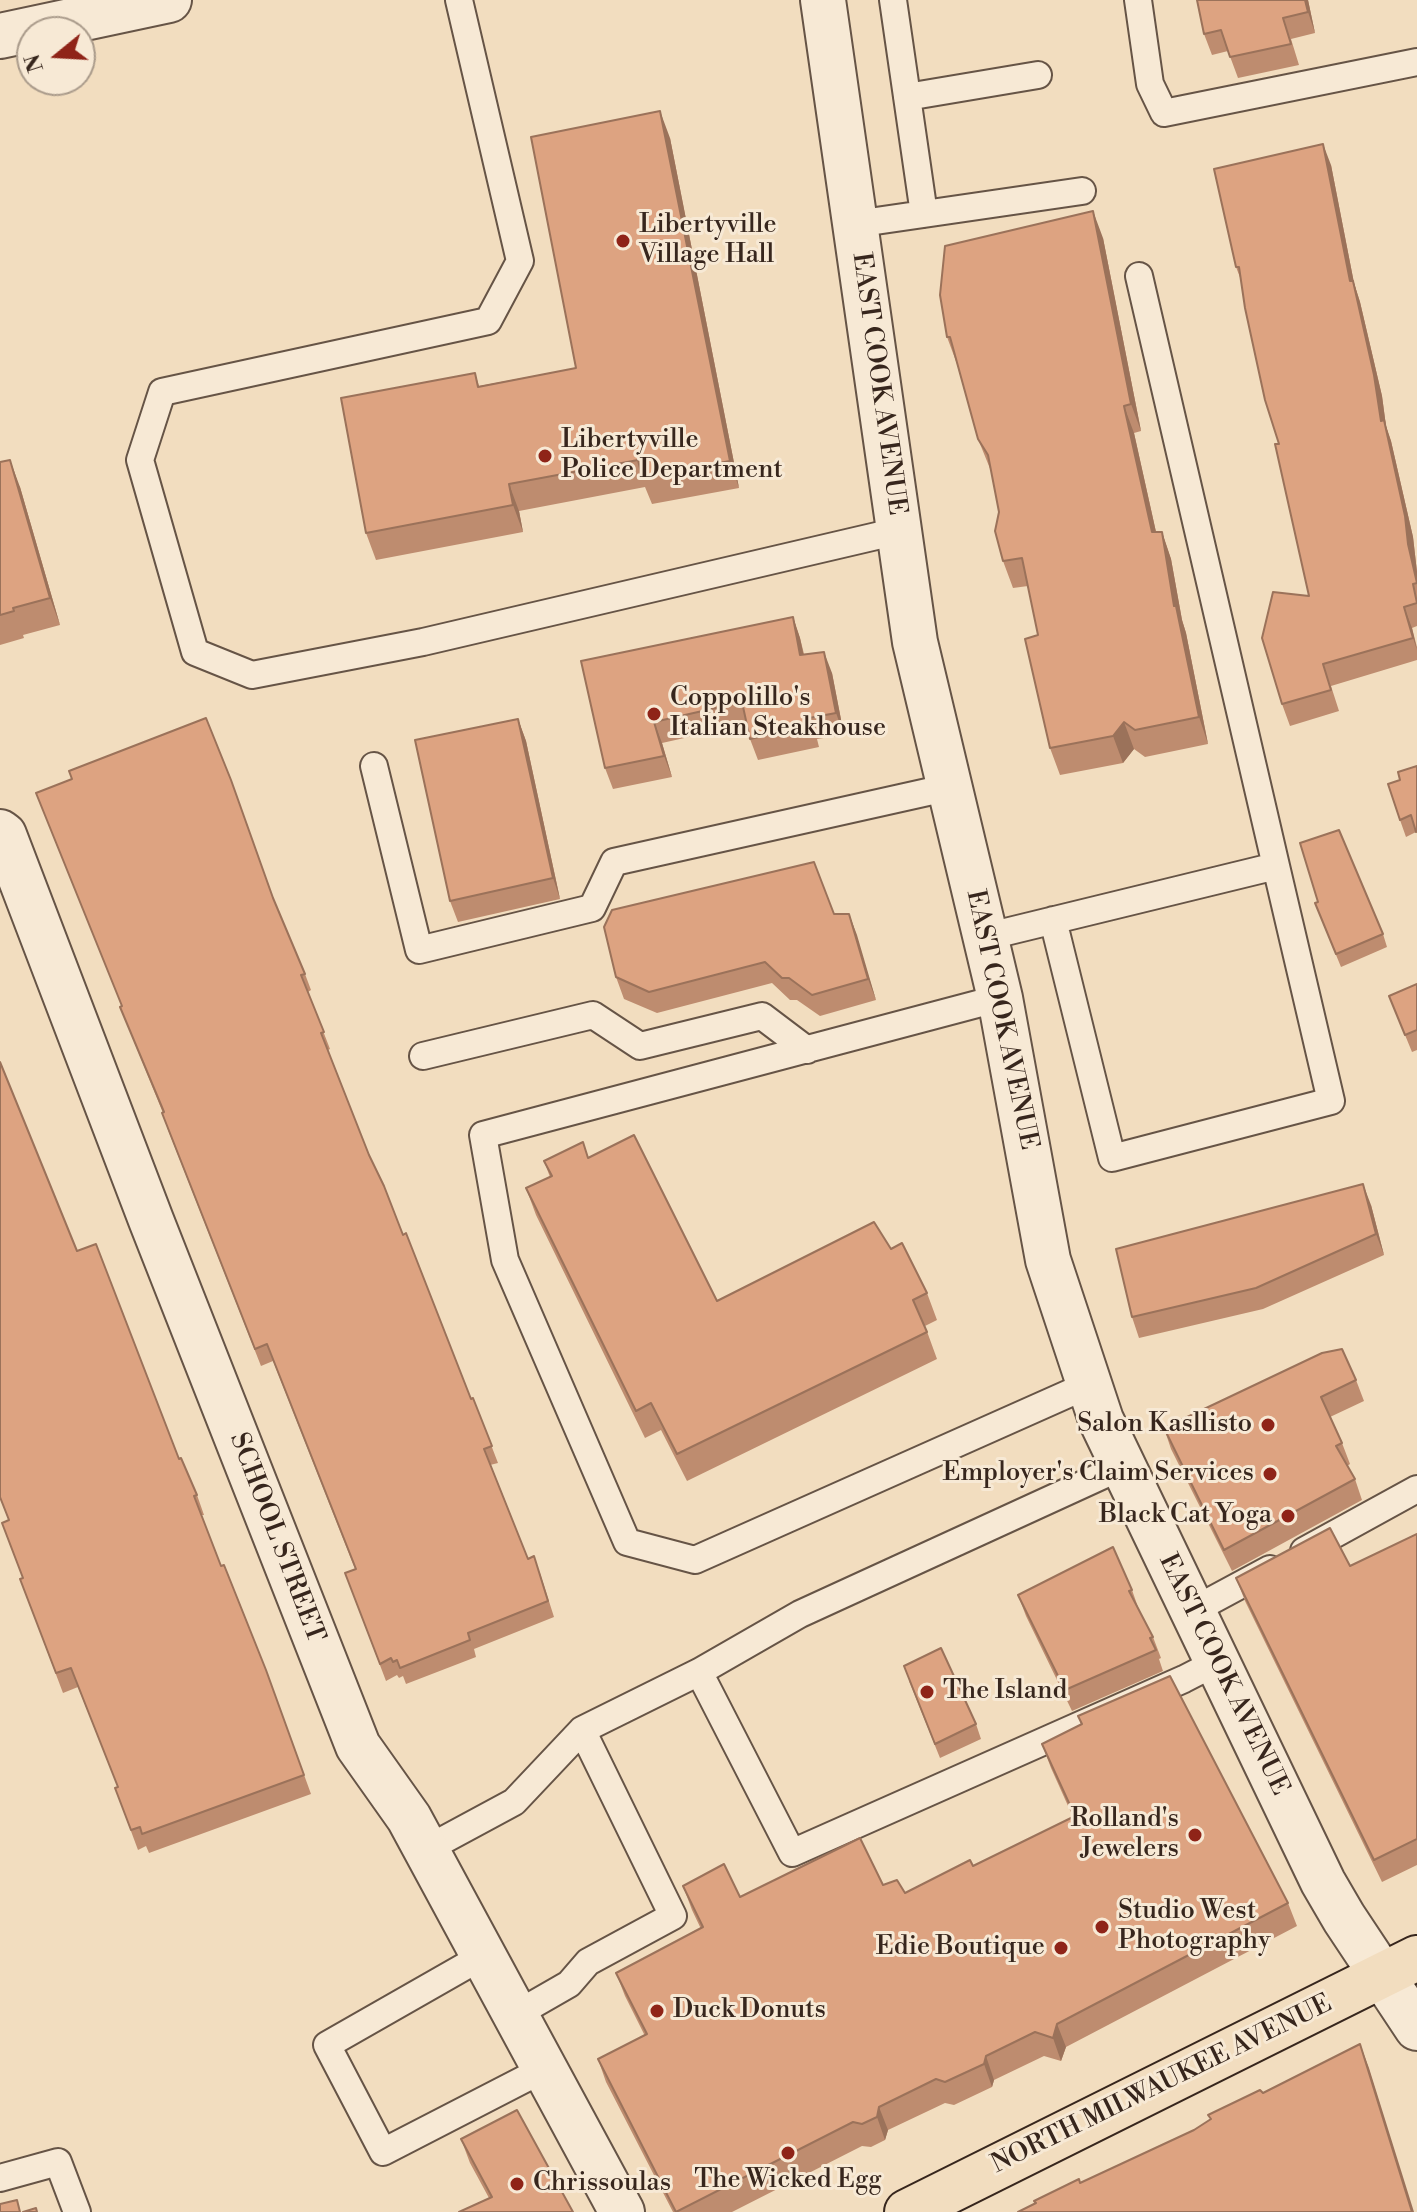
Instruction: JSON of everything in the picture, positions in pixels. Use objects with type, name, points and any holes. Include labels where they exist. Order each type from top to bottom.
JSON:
[{"type":"main road","name":"NORTH MILWAUKEE AVENUE","points":[[907,2212],[1400,1967]]},
{"type":"street","points":[[0,36],[74,10],[169,0]]},
{"type":"street","name":"EAST COOK AVENUE","points":[[823,0],[915,642],[1000,998],[1048,1260],[1088,1385],[1192,1611],[1323,1882],[1344,1918],[1400,1967],[1417,2028]]},
{"type":"street","name":"SCHOOL STREET","points":[[0,832],[10,850],[358,1746],[409,1818],[622,2212]]},
{"type":"lane","points":[[459,0],[520,261],[488,321],[162,392],[140,460],[195,652],[252,675],[423,642],[898,531]]},
{"type":"lane","points":[[893,0],[924,214]]},
{"type":"lane","points":[[1138,0],[1150,84],[1164,113],[1417,62]]},
{"type":"lane","points":[[907,97],[1038,75]]},
{"type":"lane","points":[[855,224],[1082,191]]},
{"type":"lane","points":[[1053,920],[1112,1158],[1331,1101],[1139,276]]},
{"type":"lane","points":[[374,766],[419,950],[592,908],[614,862],[950,787]]},
{"type":"lane","points":[[985,937],[1276,866]]},
{"type":"lane","points":[[1000,998],[483,1135],[505,1260],[627,1542],[695,1560],[1088,1385]]},
{"type":"lane","points":[[423,1056],[593,1015],[640,1046],[762,1016],[807,1050]]},
{"type":"lane","points":[[425,1850],[514,1802],[582,1730],[699,1672],[800,1614],[1123,1466]]},
{"type":"lane","points":[[1192,1611],[1417,1489]]},
{"type":"lane","points":[[699,1672],[792,1853],[1217,1662]]},
{"type":"lane","points":[[515,2015],[569,1984],[588,1962],[673,1916],[582,1730]]},
{"type":"lane","points":[[483,1956],[327,2045],[383,2152],[544,2069]]},
{"type":"lane","points":[[0,2178],[58,2162],[77,2212]]},
{"type":"building","points":[[1197,0],[1305,0],[1308,12],[1283,18],[1291,44],[1230,57],[1221,30],[1204,34]]},
{"type":"building","points":[[660,111],[730,461],[642,477],[638,460],[509,484],[513,505],[366,533],[341,398],[475,373],[478,387],[576,368],[531,137]]},
{"type":"building","points":[[1323,144],[1350,281],[1353,281],[1381,421],[1384,420],[1405,516],[1417,583],[1413,584],[1417,603],[1404,607],[1413,638],[1323,664],[1331,690],[1282,704],[1262,638],[1273,592],[1309,596],[1275,444],[1279,444],[1265,400],[1239,267],[1236,267],[1214,169]]},
{"type":"building","points":[[1093,211],[1131,404],[1124,406],[1152,532],[1162,532],[1174,606],[1199,717],[1135,730],[1124,722],[1113,736],[1050,748],[1025,639],[1038,635],[1022,558],[1003,561],[995,531],[999,512],[988,455],[978,439],[950,337],[947,337],[940,295],[945,246]]},
{"type":"building","points":[[10,460],[50,598],[13,608],[14,611],[0,615],[0,462]]},
{"type":"building","name":"Coppolillo's Italian Steakhouse","points":[[793,617],[800,655],[824,652],[836,713],[809,718],[811,725],[750,739],[742,702],[654,722],[664,756],[605,768],[581,661]]},
{"type":"building","points":[[206,718],[273,898],[305,974],[301,975],[324,1032],[321,1033],[369,1155],[403,1235],[406,1233],[473,1398],[492,1446],[484,1449],[528,1559],[534,1556],[548,1601],[468,1633],[470,1640],[400,1668],[397,1660],[393,1662],[391,1658],[380,1664],[345,1573],[356,1569],[267,1344],[255,1349],[36,793],[72,779],[69,771]]},
{"type":"building","points":[[518,719],[553,878],[450,901],[415,740]]},
{"type":"building","points":[[1417,766],[1416,832],[1411,815],[1400,820],[1388,784],[1400,780],[1398,772]]},
{"type":"building","points":[[1339,830],[1383,934],[1336,954],[1315,903],[1318,902],[1300,843]]},
{"type":"building","points":[[814,862],[834,914],[849,914],[868,979],[812,995],[789,978],[782,978],[765,962],[649,992],[616,977],[604,927],[612,910]]},
{"type":"building","points":[[1417,984],[1417,1030],[1405,1035],[1389,996]]},
{"type":"building","points":[[0,1062],[77,1251],[96,1244],[179,1459],[197,1495],[194,1496],[221,1566],[224,1565],[266,1670],[304,1775],[142,1834],[140,1827],[131,1830],[115,1788],[118,1787],[71,1668],[56,1673],[2,1523],[9,1520],[0,1497]]},
{"type":"building","points":[[634,1135],[717,1301],[874,1222],[891,1249],[902,1243],[927,1293],[913,1300],[927,1332],[677,1454],[651,1403],[636,1411],[526,1188],[552,1176],[544,1161],[583,1142],[588,1158]]},
{"type":"building","points":[[1363,1184],[1376,1234],[1256,1288],[1132,1317],[1116,1249]]},
{"type":"building","points":[[1342,1349],[1356,1380],[1321,1397],[1342,1443],[1336,1446],[1355,1479],[1224,1550],[1164,1428],[1322,1353]]},
{"type":"building","points":[[1330,1528],[1350,1566],[1417,1534],[1417,1839],[1374,1860],[1236,1578]]},
{"type":"building","points":[[1113,1547],[1156,1650],[1065,1690],[1018,1595]]},
{"type":"building","points":[[941,1648],[976,1724],[935,1744],[904,1666]]},
{"type":"building","points":[[1170,1676],[1288,1903],[1057,2024],[1053,2038],[1035,2032],[986,2056],[984,2064],[945,2082],[936,2079],[879,2107],[877,2117],[862,2124],[853,2122],[676,2212],[598,2059],[647,2034],[616,1973],[703,1927],[683,1886],[724,1864],[740,1897],[860,1838],[883,1885],[897,1880],[905,1893],[970,1860],[973,1866],[1075,1816],[1042,1744],[1082,1724],[1078,1716]]},
{"type":"building","points":[[1360,2044],[1412,2212],[1018,2212],[1079,2179],[1080,2183],[1194,2130],[1211,2119],[1208,2115],[1260,2090],[1263,2093]]},
{"type":"building","name":"Chrissoulas","points":[[517,2110],[573,2212],[459,2212],[492,2197],[461,2139]]},
{"type":"building","points":[[17,2200],[20,2212],[0,2212],[0,2204]]},
{"type":"place","name":"Libertyville Village Hall","points":[[623,241]]},
{"type":"place","name":"Libertyville Police Department","points":[[545,456]]},
{"type":"place","name":"Coppolillo's Italian Steakhouse","points":[[654,714]]},
{"type":"place","name":"Salon Kasllisto","points":[[1268,1425]]},
{"type":"place","name":"Employer's Claim Services","points":[[1270,1474]]},
{"type":"place","name":"Black Cat Yoga","points":[[1288,1516]]},
{"type":"place","name":"The Island","points":[[927,1692]]},
{"type":"place","name":"Rolland's Jewelers","points":[[1195,1835]]},
{"type":"place","name":"Studio West Photography","points":[[1102,1927]]},
{"type":"place","name":"Edie Boutique","points":[[1061,1948]]},
{"type":"place","name":"Duck Donuts","points":[[657,2011]]},
{"type":"place","name":"The Wicked Egg","points":[[788,2153]]},
{"type":"place","name":"Chrissoulas","points":[[517,2184]]}]
